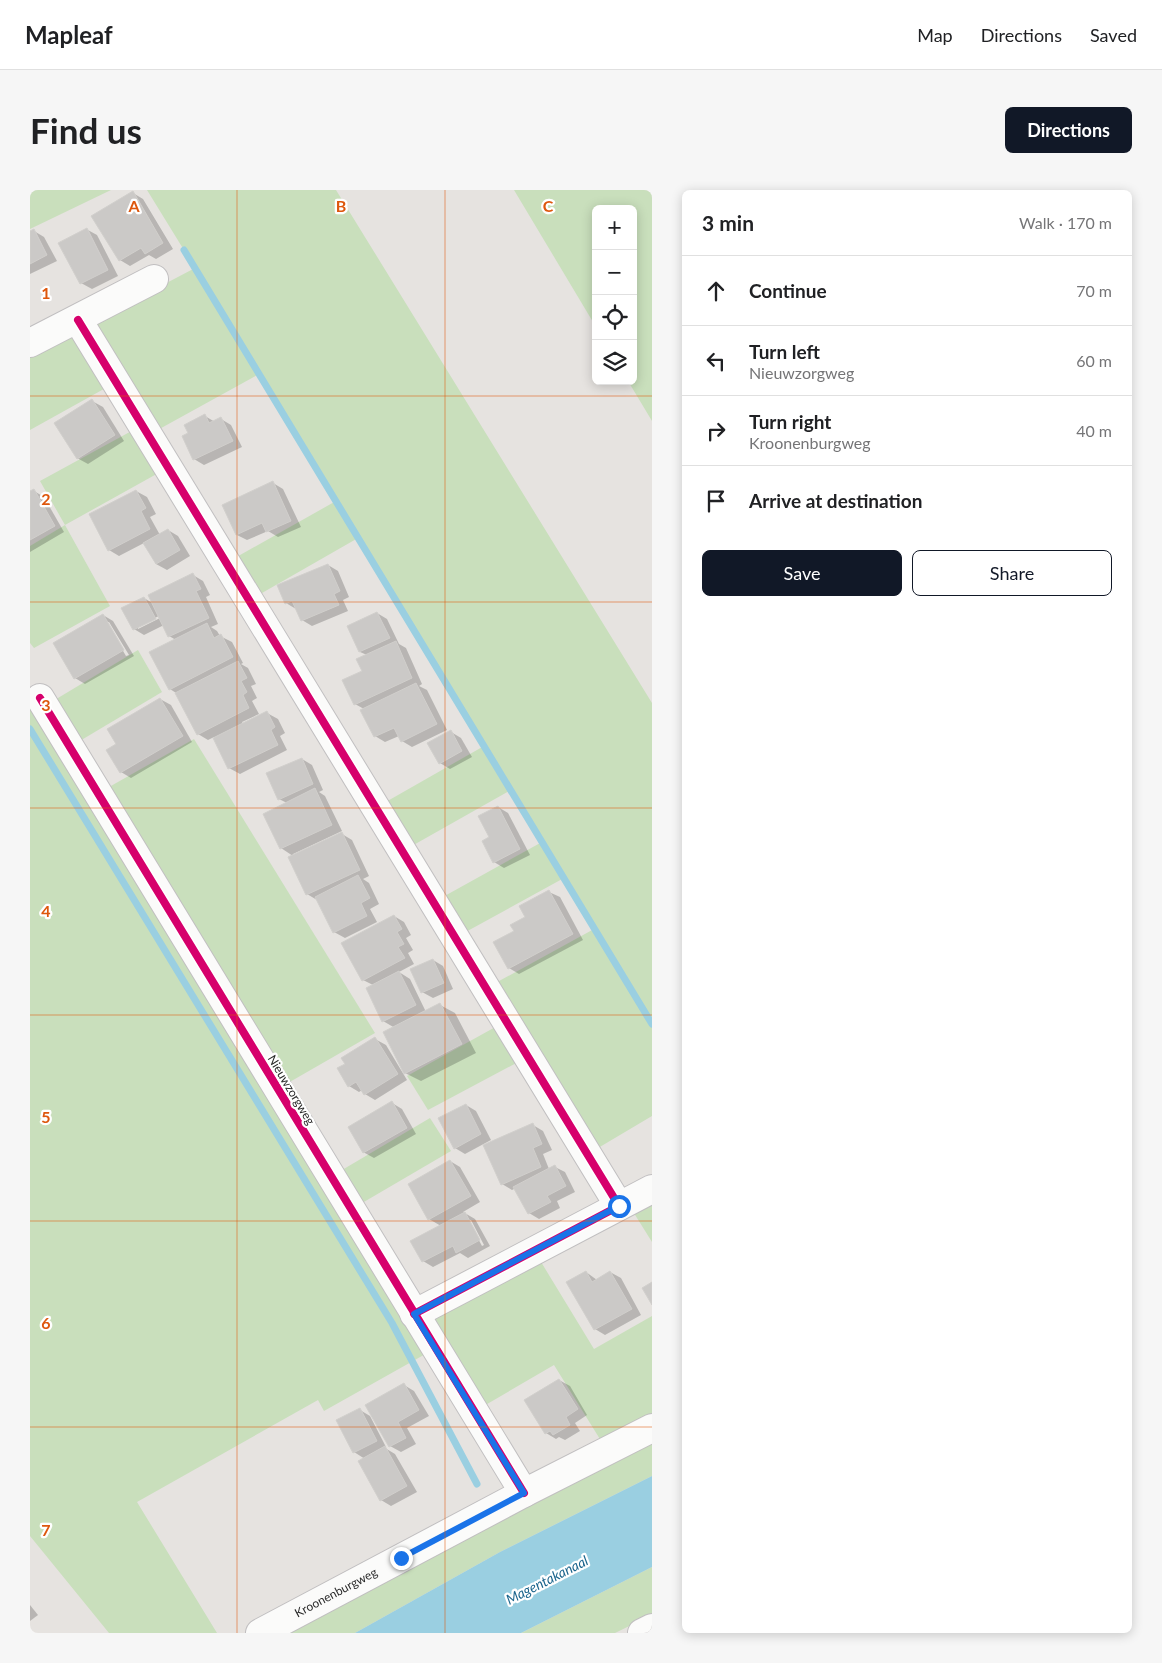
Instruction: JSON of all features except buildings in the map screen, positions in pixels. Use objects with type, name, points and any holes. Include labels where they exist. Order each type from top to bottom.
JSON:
[{"type":"street","points":[[30,343],[78,320],[154,279]]},
{"type":"street","points":[[78,320],[619,1206]]},
{"type":"street","name":"Nieuwzorgweg","points":[[40,698],[524,1493]]},
{"type":"street","points":[[414,1314],[652,1190]]},
{"type":"street","name":"Kroonenburgweg","points":[[260,1633],[524,1493],[652,1428]]},
{"type":"street","points":[[642,1633],[652,1628]]},
{"type":"green space","points":[[30,190],[111,190],[30,229]]},
{"type":"green space","points":[[147,190],[336,190],[652,703],[652,1116],[593,1151],[490,986],[594,929],[564,878],[462,934],[441,898],[542,842],[511,790],[410,847],[384,803],[484,746],[358,538],[255,597],[233,559],[336,501],[259,374],[154,432],[96,324],[100,318],[195,268]]},
{"type":"green space","points":[[514,190],[652,190],[652,421],[630,385],[637,385],[637,205],[592,205],[592,320]]},
{"type":"green space","points":[[70,337],[82,344],[111,385],[30,430],[30,353]]},
{"type":"green space","points":[[137,428],[162,471],[65,525],[40,481]]},
{"type":"green space","points":[[65,525],[110,606],[34,648],[30,643],[30,546]]},
{"type":"green space","points":[[138,650],[162,692],[73,745],[48,704]]},
{"type":"green space","points":[[30,703],[429,1352],[324,1411],[318,1400],[137,1502],[217,1633],[109,1633],[30,1536]]},
{"type":"green space","points":[[194,739],[375,1033],[281,1087],[102,791]]},
{"type":"green space","points":[[499,1025],[520,1061],[428,1110],[407,1076]]},
{"type":"green space","points":[[430,1118],[451,1151],[357,1206],[337,1173]]},
{"type":"green space","points":[[652,1199],[652,1242],[632,1210]]},
{"type":"green space","points":[[538,1257],[594,1349],[652,1316],[652,1419],[603,1444],[554,1365],[482,1407],[432,1317]]},
{"type":"green space","points":[[652,1437],[652,1476],[500,1552],[355,1633],[280,1633]]},
{"type":"green space","points":[[652,1567],[652,1615],[615,1633],[521,1633]]},
{"type":"water","name":"Magentakanaal","points":[[652,1476],[652,1567],[521,1633],[355,1633],[500,1552]]},
{"type":"waterway","points":[[184,250],[652,1024]]},
{"type":"waterway","points":[[30,729],[392,1323],[477,1484]]},
{"type":"cycle path","points":[[78,320],[619,1206],[414,1314]]},
{"type":"cycle path","points":[[40,698],[524,1493]]},
{"type":"route","points":[[401,1558],[524,1493],[414,1314],[619,1206]]}]
